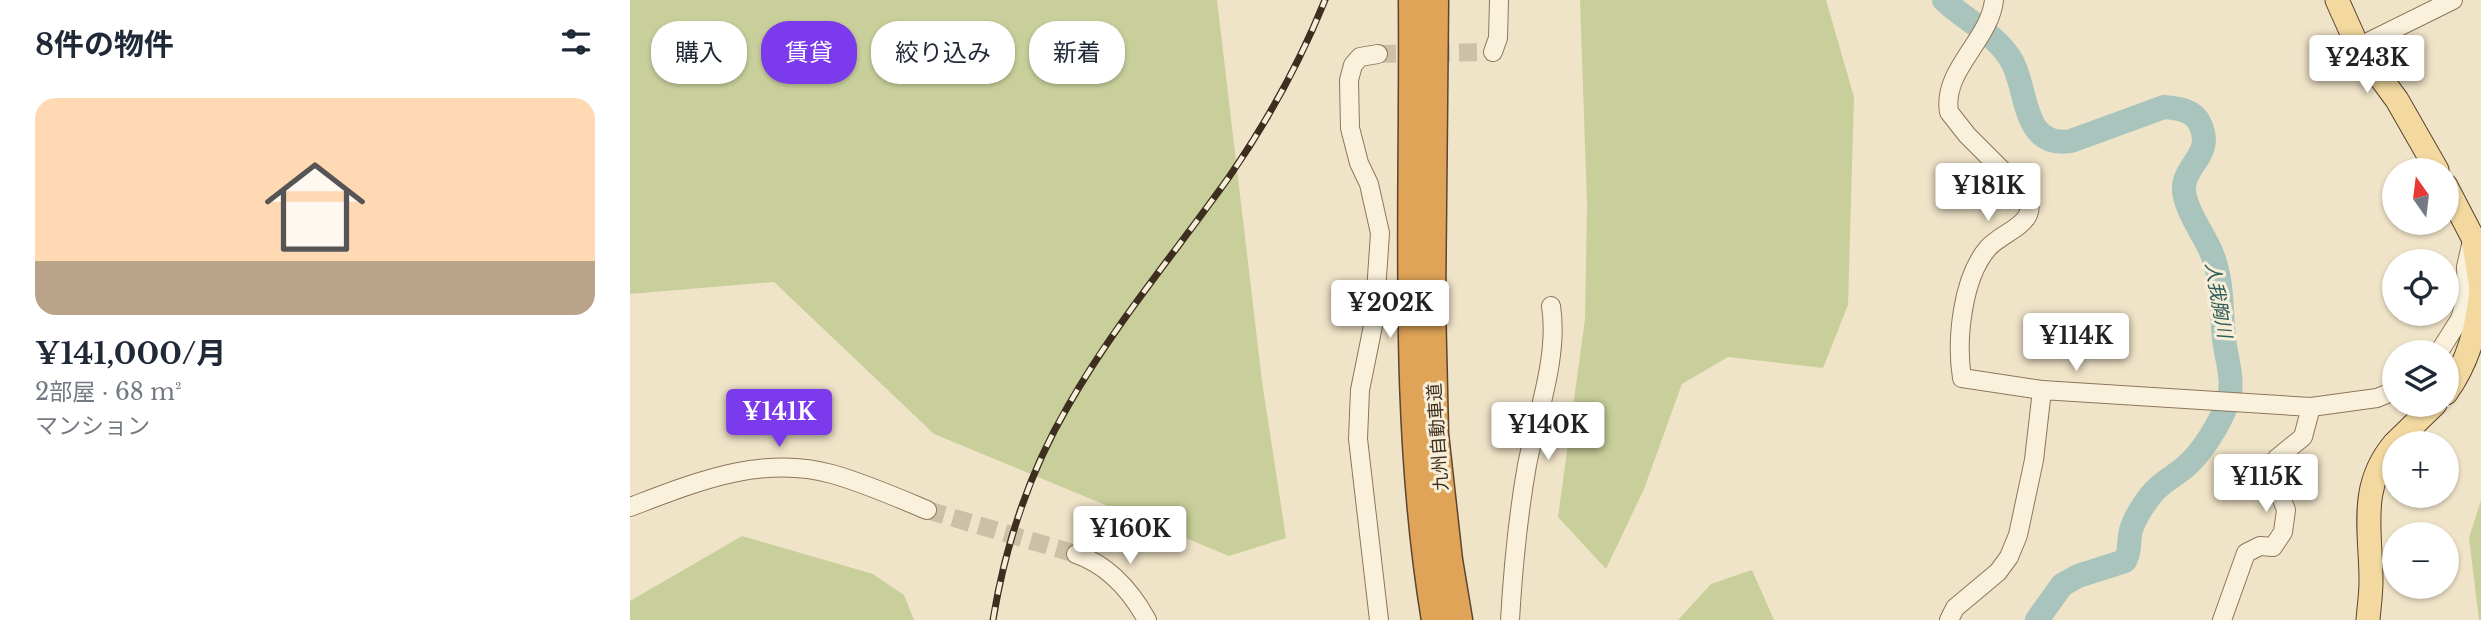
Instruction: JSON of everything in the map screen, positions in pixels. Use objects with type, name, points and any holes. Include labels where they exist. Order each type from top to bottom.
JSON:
[{"type":"highway","name":"九州自動車道","points":[[1412,0],[1412,312],[1415,435],[1426,562],[1436,620]]},
{"type":"highway","name":"九州自動車道","points":[[1434,0],[1432,304],[1435,434],[1449,560],[1459,620]]},
{"type":"main road","points":[[2337,0],[2358,47],[2397,100],[2431,158]]},
{"type":"main road","points":[[2459,206],[2473,228],[2481,290],[2477,324],[2467,357],[2459,371]]},
{"type":"main road","points":[[2408,431],[2422,417]]},
{"type":"main road","points":[[2368,620],[2371,582],[2369,498],[2382,459]]},
{"type":"street","points":[[1493,52],[1498,38],[1499,0]]},
{"type":"street","points":[[1994,0],[1989,19],[1950,87],[1949,112],[1967,135],[2024,192],[2029,209],[2028,217],[2022,223],[1987,249],[1971,276],[1963,315],[1959,362],[1962,378],[2042,390],[2311,407],[2382,396]]},
{"type":"street","points":[[2358,47],[2453,0]]},
{"type":"street","points":[[1378,54],[1360,57],[1353,65],[1349,80],[1350,128],[1359,163],[1369,184],[1380,233],[1374,321],[1360,390],[1358,439],[1379,620]]},
{"type":"street","points":[[2447,340],[2460,319],[2467,295],[2466,267],[2473,228]]},
{"type":"street","points":[[1510,620],[1514,561],[1527,466],[1552,347],[1554,324],[1551,306]]},
{"type":"street","points":[[1949,620],[1955,608],[1998,572],[2009,557],[2018,535],[2034,460],[2042,390]]},
{"type":"street","points":[[2222,620],[2246,553],[2260,546],[2273,547],[2283,532],[2286,510],[2273,476],[2276,459],[2303,437],[2311,407]]},
{"type":"street","points":[[630,507],[709,478],[776,468],[830,473],[927,510]]},
{"type":"street","points":[[1076,554],[1107,569],[1139,606],[1147,620]]},
{"type":"green space","points":[[630,0],[1217,0],[1262,381],[1286,538],[1229,556],[934,434],[774,282],[630,294]]},
{"type":"green space","points":[[1580,0],[1826,0],[1854,97],[1848,305],[1823,368],[1728,357],[1682,384],[1644,489],[1606,569],[1558,517],[1585,319],[1587,205]]},
{"type":"green space","points":[[2481,500],[2481,620],[2479,620],[2469,538]]},
{"type":"green space","points":[[742,536],[873,574],[904,595],[914,620],[630,620],[630,601]]},
{"type":"green space","points":[[1752,570],[1774,620],[1678,620],[1711,584]]},
{"type":"waterway","name":"人我胸川","points":[[1944,0],[1988,34],[2010,58],[2034,126],[2043,135],[2055,141],[2071,141],[2164,107],[2180,109],[2194,116],[2204,136],[2200,154],[2186,177],[2184,186],[2187,205],[2212,254],[2218,275],[2230,378],[2230,393],[2225,410],[2204,446],[2184,468],[2158,487],[2143,506],[2132,527],[2125,561],[2078,576],[2062,585],[2037,620]]},
{"type":"tunnel","points":[[1378,54],[1493,52]]},
{"type":"tunnel","points":[[927,510],[1076,554]]},
{"type":"railway","points":[[993,620],[1012,537],[1031,483],[1054,431],[1105,347],[1257,135],[1294,69],[1325,0]]}]
